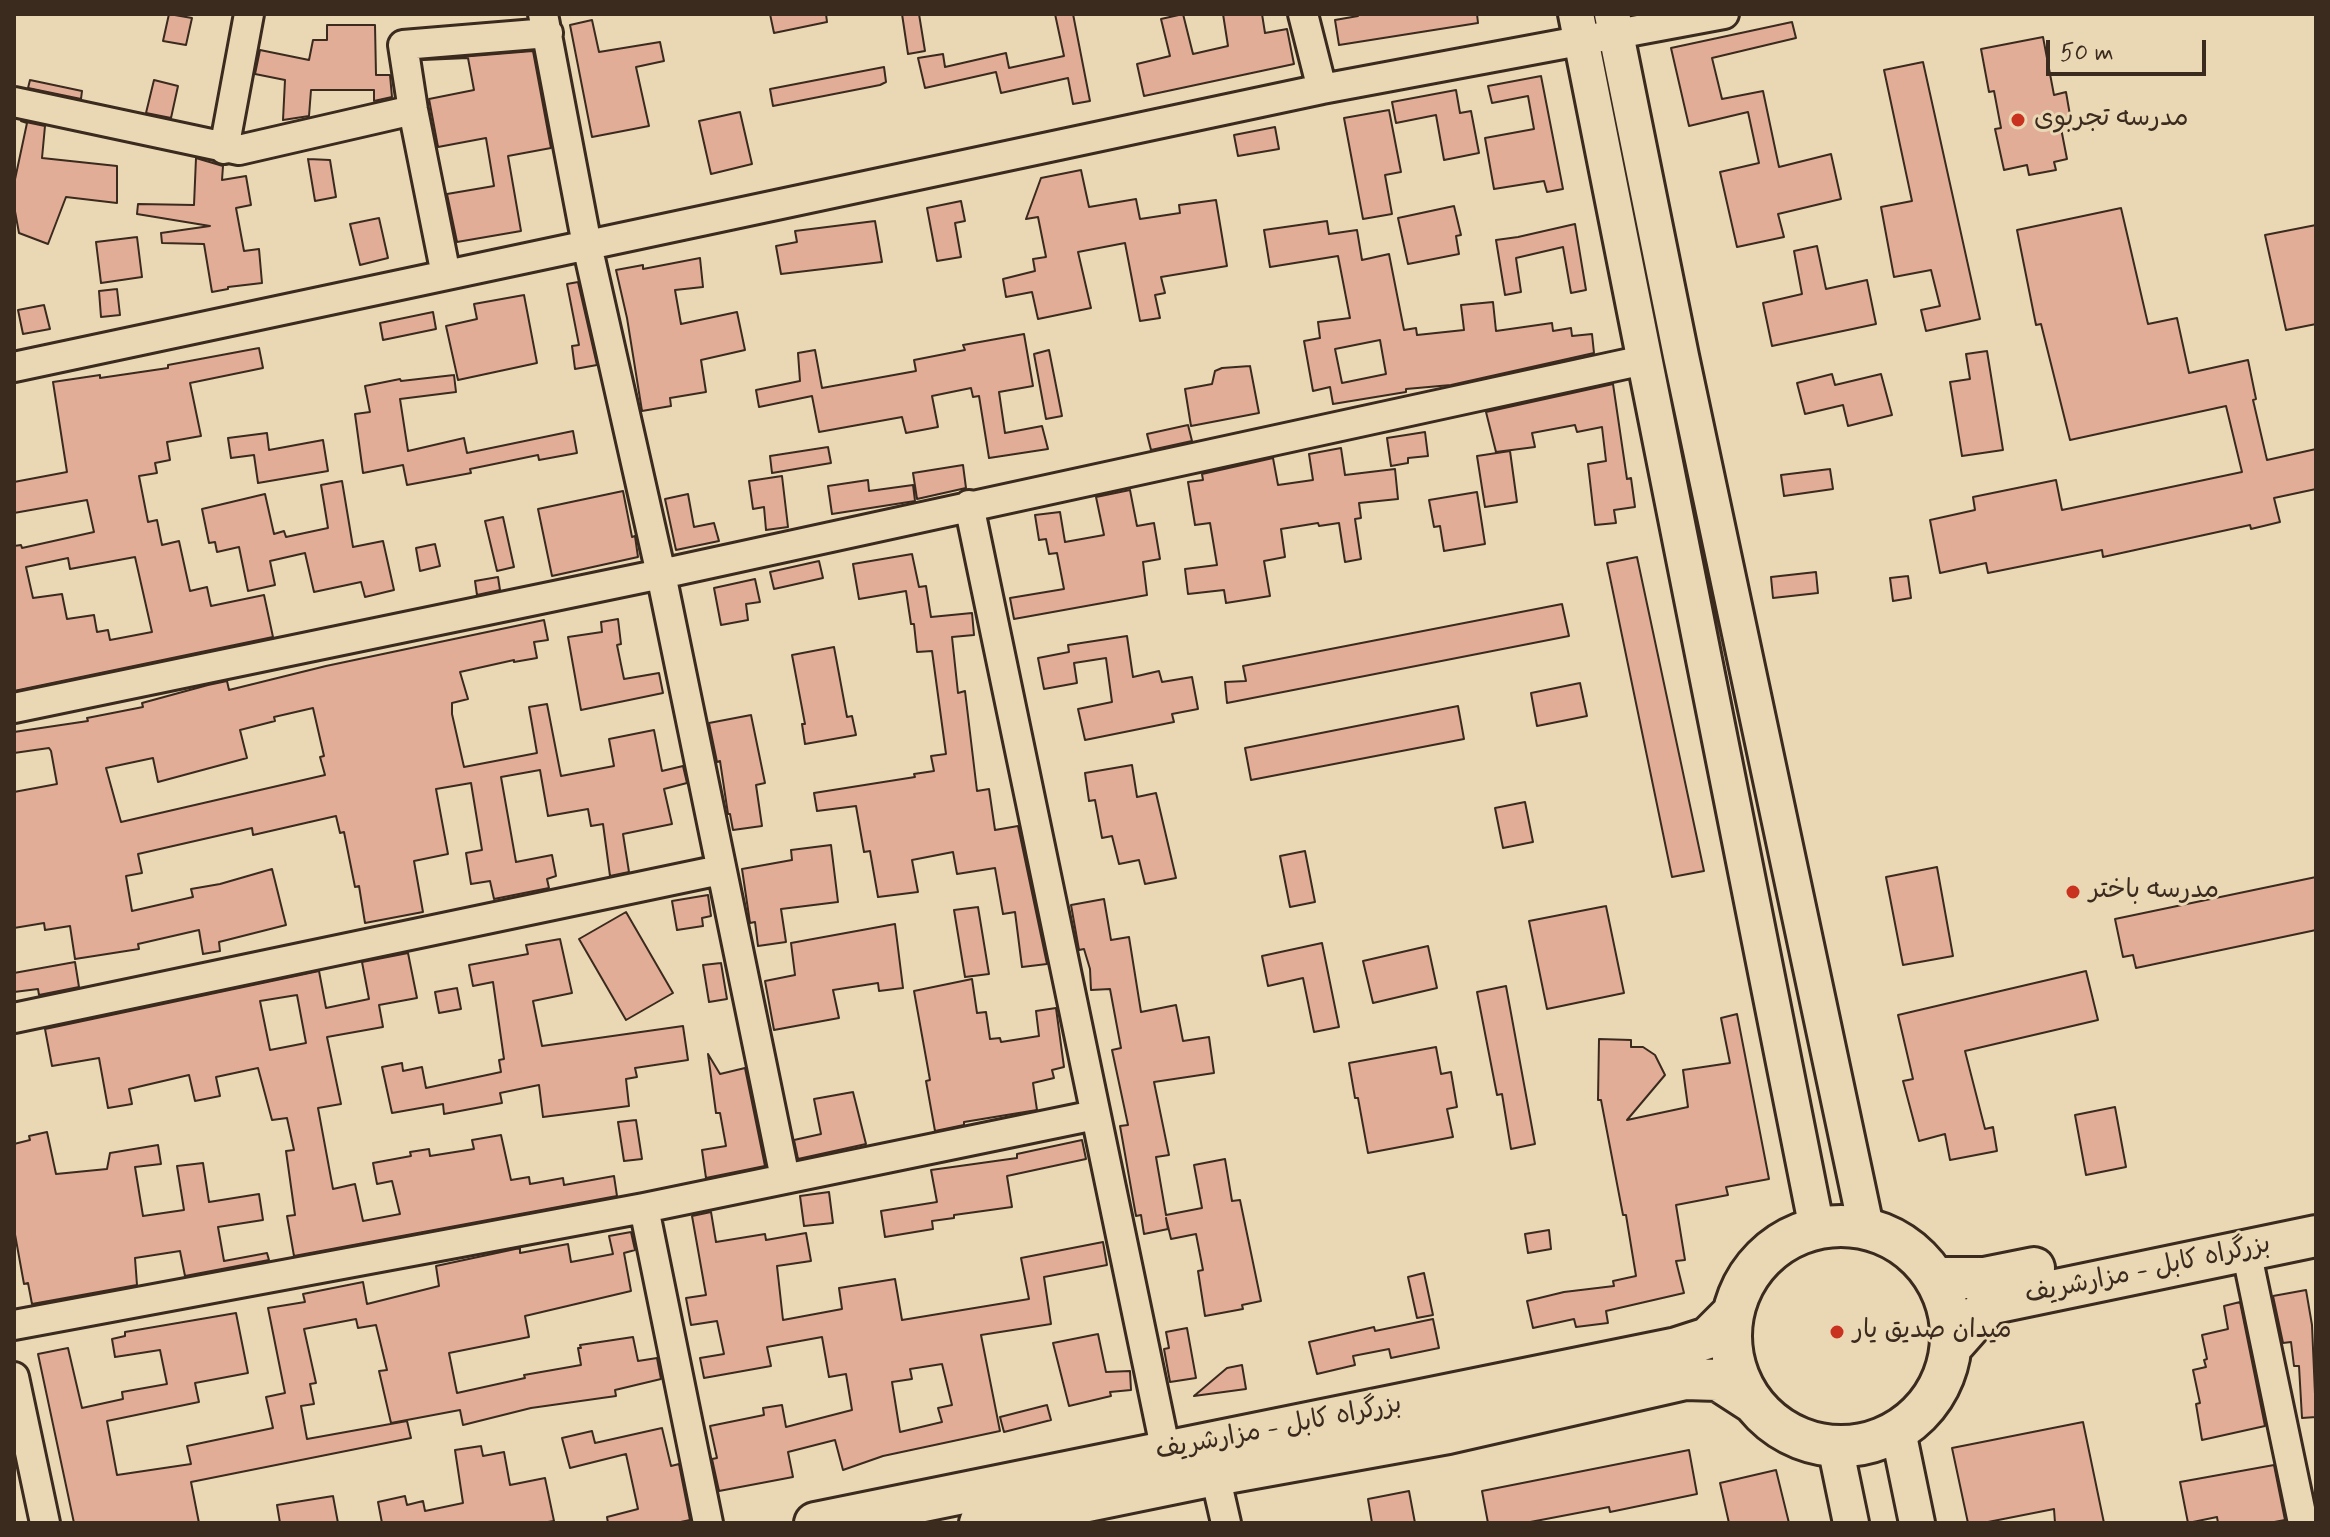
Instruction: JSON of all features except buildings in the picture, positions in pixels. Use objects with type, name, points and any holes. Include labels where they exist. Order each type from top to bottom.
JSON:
[{"type":"highway","name":"بزرگراه کابل - مزارشریف","points":[[1935,1278],[1984,1278],[2316,1210]]},
{"type":"highway","points":[[1866,1227],[1914,1253],[1935,1278],[1948,1311],[1951,1347],[1942,1380],[1928,1402],[1898,1431],[1868,1443],[1835,1446],[1804,1440],[1775,1425],[1752,1402],[1737,1375],[1730,1345],[1732,1314],[1743,1284],[1762,1259],[1787,1240],[1817,1229],[1866,1227]]},
{"type":"highway","name":"بزرگراه کابل - مزارشریف","points":[[1951,1347],[1989,1304],[2316,1236]]},
{"type":"highway","name":"بزرگراه کابل - مزارشریف","points":[[815,1523],[1677,1348],[1708,1338],[1732,1314]]},
{"type":"highway","name":"بزرگراه کابل - مزارشریف","points":[[980,1523],[1215,1475],[1448,1433],[1685,1379],[1718,1380],[1752,1402]]},
{"type":"main road","points":[[1614,23],[1684,372],[1866,1227]]},
{"type":"main road","points":[[1579,27],[1817,1229]]},
{"type":"main road","points":[[1898,1431],[1917,1523]]},
{"type":"main road","points":[[1835,1446],[1851,1523]]},
{"type":"street","points":[[224,149],[249,14]]},
{"type":"street","points":[[1303,14],[1322,89]]},
{"type":"street","points":[[14,367],[1322,89],[1579,27],[1724,14]]},
{"type":"street","points":[[446,275],[403,45],[545,23],[587,245],[661,574],[785,1178]]},
{"type":"street","points":[[14,102],[239,150],[413,110]]},
{"type":"street","points":[[14,708],[661,574],[1644,360]]},
{"type":"street","points":[[969,505],[1166,1452]]},
{"type":"street","points":[[14,1018],[720,870]]},
{"type":"street","points":[[14,1325],[644,1208],[1095,1115]]},
{"type":"street","points":[[644,1208],[708,1523]]},
{"type":"street","points":[[2246,1250],[2303,1523]]},
{"type":"street","points":[[14,1377],[45,1523]]},
{"type":"street","points":[[1215,1475],[1226,1523]]},
{"type":"place","name":"مدرسه تجربوى","points":[[2018,120]]},
{"type":"place","name":"مدرسه باختر","points":[[2073,892]]},
{"type":"place","name":"میدان صدیق یار","points":[[1837,1332]]}]
